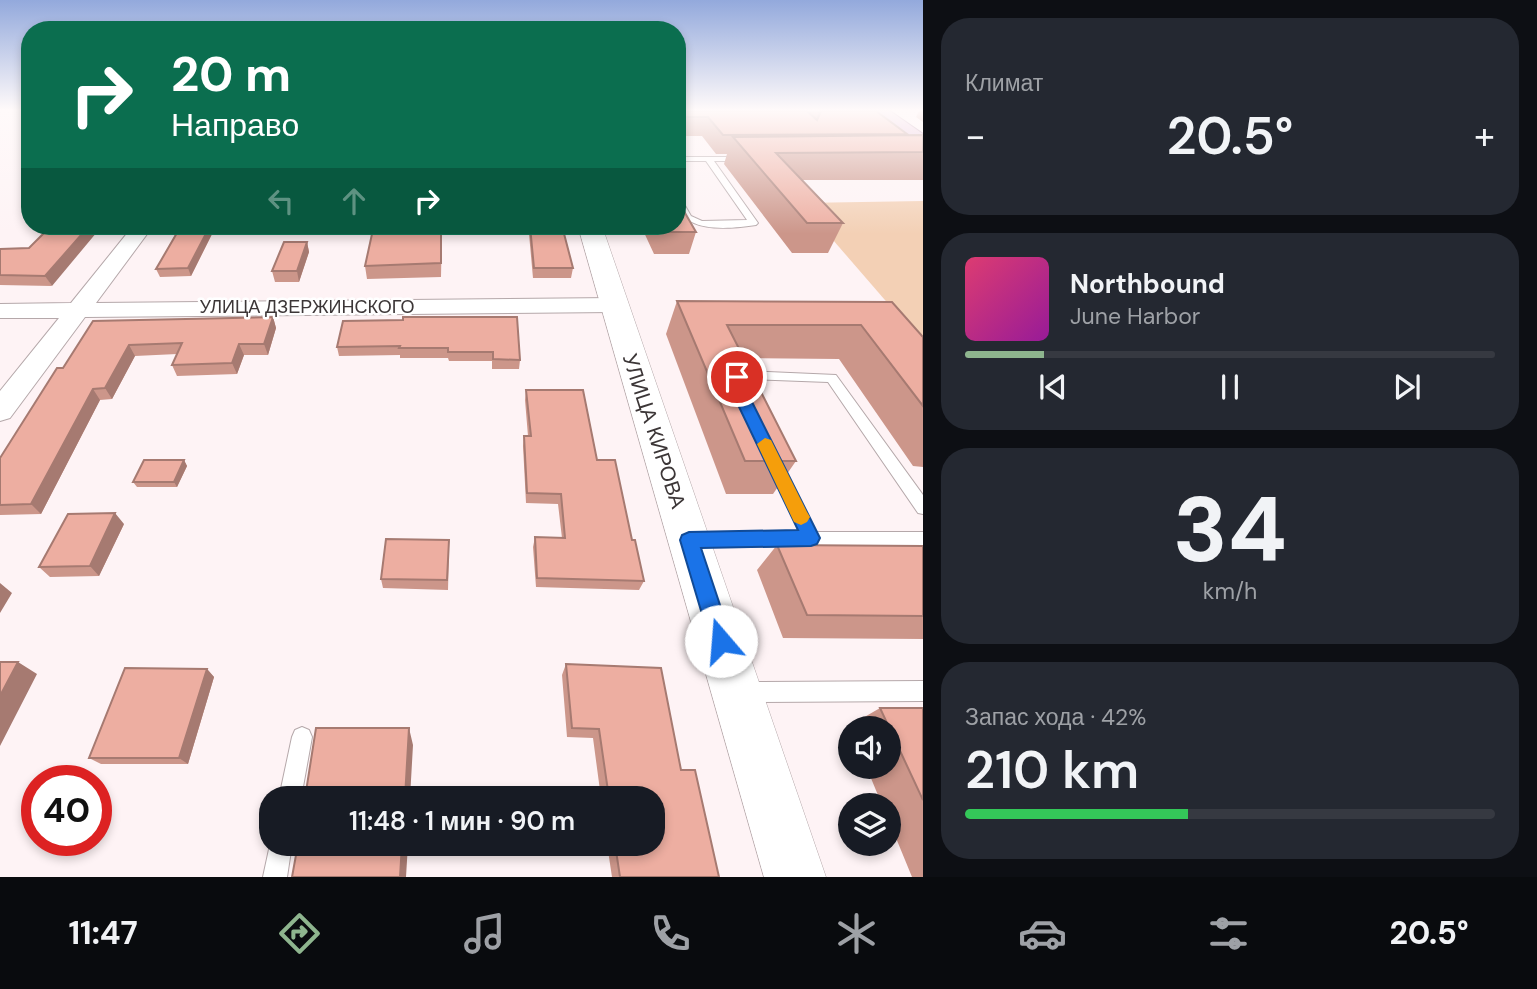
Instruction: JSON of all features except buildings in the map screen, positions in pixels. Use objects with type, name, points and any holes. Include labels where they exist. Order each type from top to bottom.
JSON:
[{"type":"street","points":[[0,411],[136,235]]},
{"type":"street","name":"УЛИЦА КИРОВА","points":[[593,235],[795,877]]},
{"type":"street","name":"УЛИЦА ДЗЕРЖИНСКОГО","points":[[0,311],[614,304]]},
{"type":"lane","points":[[686,159],[750,159]]},
{"type":"lane","points":[[686,215],[701,224],[753,223],[709,159]]},
{"type":"lane","points":[[741,396],[736,384],[737,377],[745,375],[832,378],[923,508]]},
{"type":"lane","points":[[771,455],[811,538]]},
{"type":"lane","points":[[689,540],[923,539]]},
{"type":"lane","points":[[737,692],[923,691]]},
{"type":"lane","points":[[292,786],[302,737]]},
{"type":"lane","points":[[275,877],[279,856]]},
{"type":"shaded area","points":[[923,201],[923,344],[801,203]]},
{"type":"slow traffic","points":[[765,444],[801,517]]},
{"type":"route","points":[[721,641],[689,540],[811,538],[736,384],[737,377]]}]
